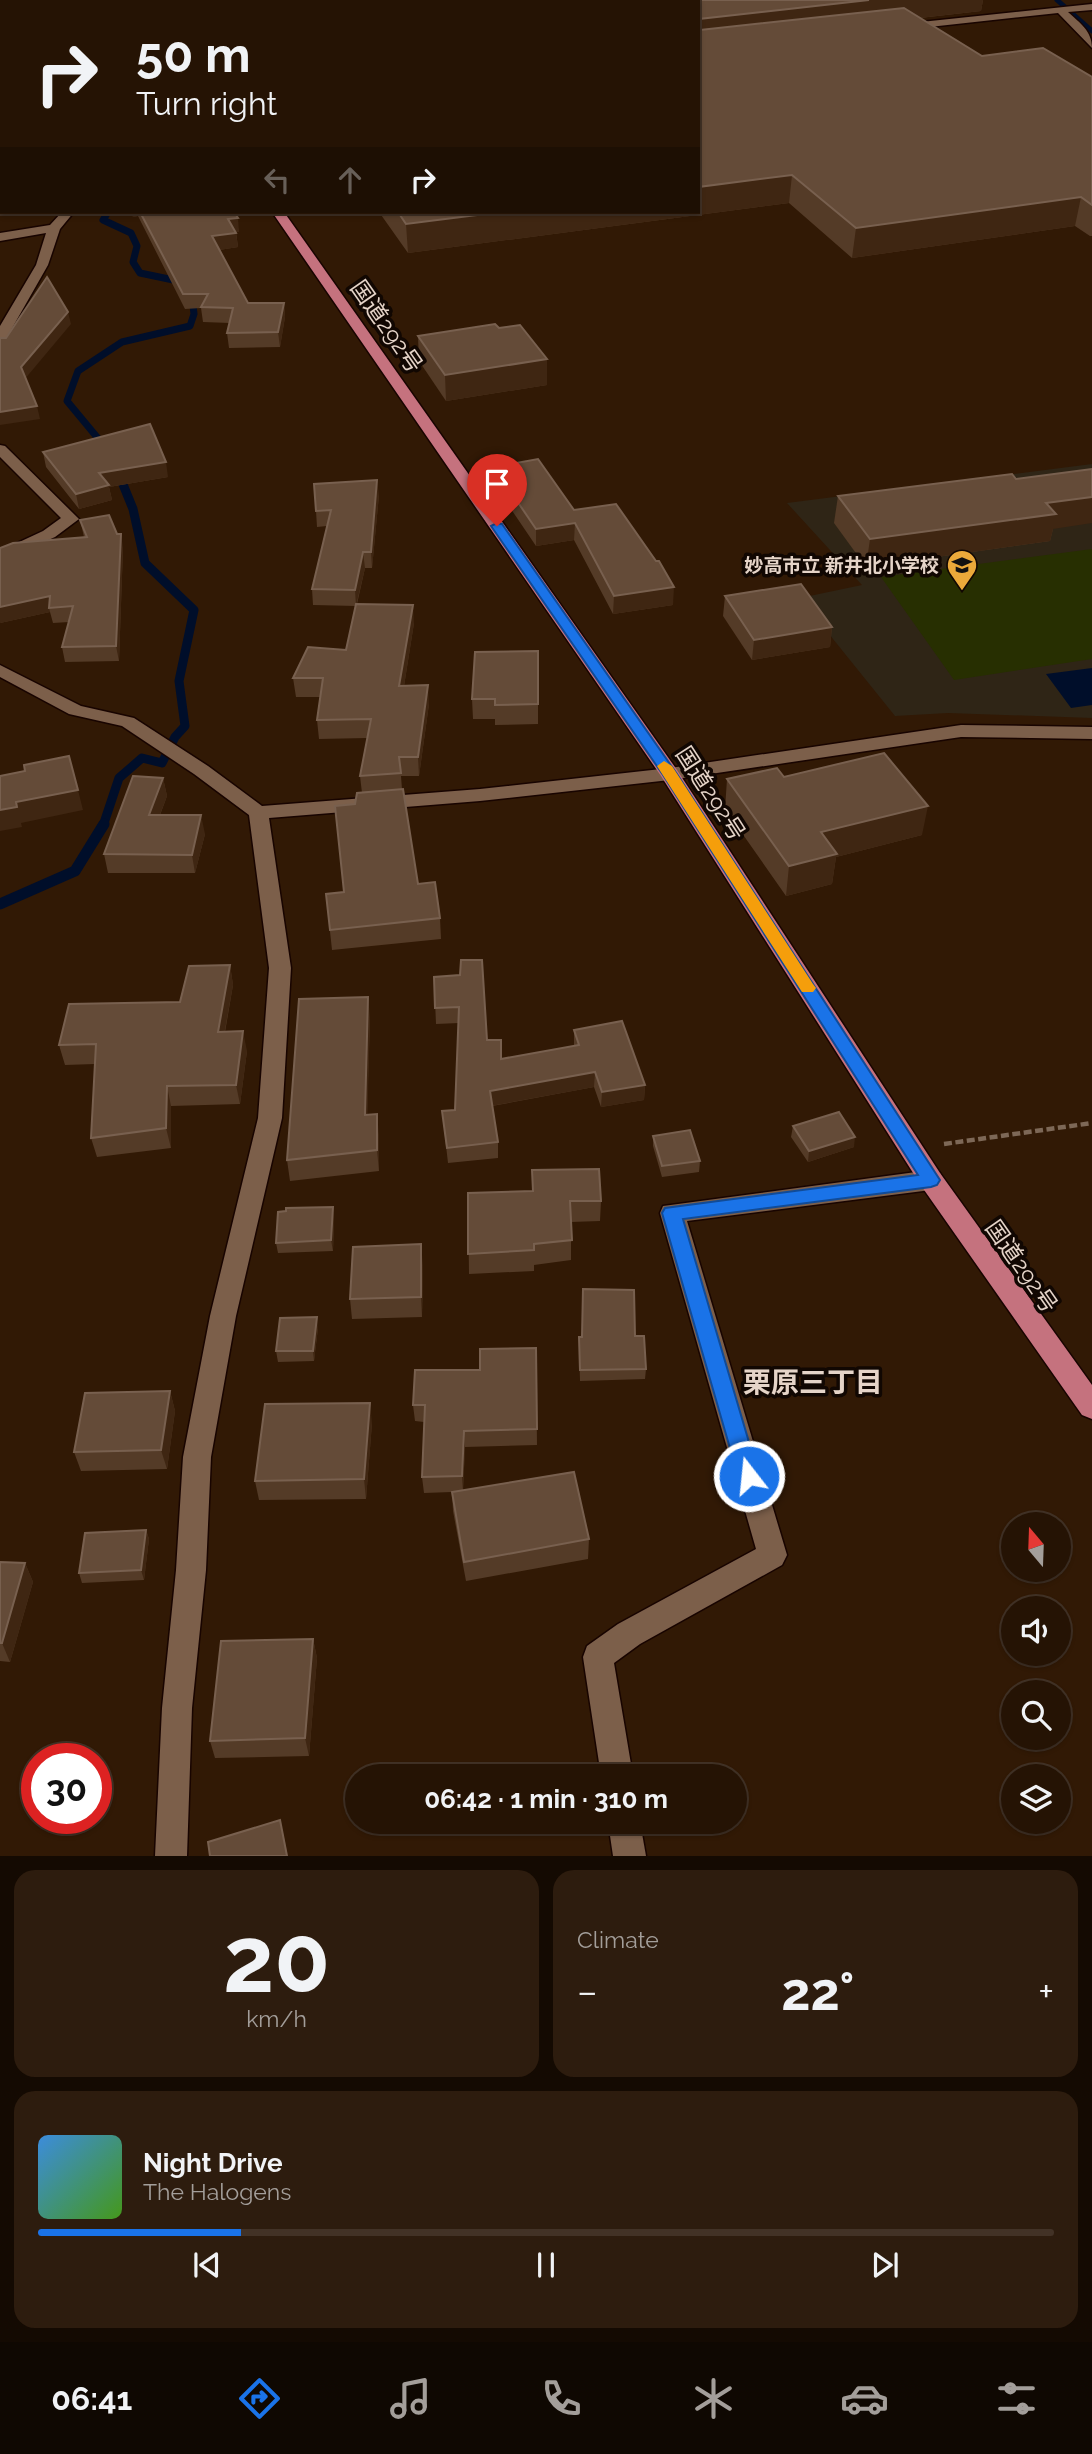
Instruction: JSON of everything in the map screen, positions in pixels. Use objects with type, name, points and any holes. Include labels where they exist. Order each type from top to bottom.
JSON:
[{"type":"highway","name":"国道292号","points":[[279,214],[670,774],[931,1180],[1092,1407]]},
{"type":"street","points":[[886,29],[1092,7]]},
{"type":"street","points":[[1060,10],[1083,31],[1092,45]]},
{"type":"street","points":[[0,337],[43,265],[54,228],[66,214]]},
{"type":"street","points":[[0,237],[54,228]]},
{"type":"street","points":[[0,449],[71,519],[49,534],[0,557]]},
{"type":"street","points":[[0,670],[75,710],[128,722],[258,813],[480,795],[670,774],[961,731],[1092,733]]},
{"type":"street","points":[[171,1856],[177,1708],[191,1570],[197,1457],[223,1316],[270,1118],[280,968],[258,813]]},
{"type":"street","points":[[615,1764],[598,1657],[629,1634],[772,1555],[671,1213],[931,1180]]},
{"type":"street","points":[[626,1834],[629,1856]]},
{"type":"path","points":[[940,1144],[1092,1123]]},
{"type":"shaded area","name":"妙高市立 新井北小学校","points":[[1092,464],[1092,718],[948,713],[895,716],[800,598],[862,585],[787,503]]},
{"type":"green space","points":[[1092,549],[1092,659],[954,680],[881,577]]},
{"type":"water","points":[[1092,668],[1092,705],[1071,708],[1046,674]]},
{"type":"building","points":[[700,0],[869,0],[700,19]]},
{"type":"building","points":[[904,8],[982,56],[1043,48],[1092,77],[1092,205],[1081,197],[856,228],[792,175],[700,187],[700,30]]},
{"type":"building","points":[[141,214],[235,214],[238,218],[228,219],[236,233],[212,236],[248,303],[284,303],[278,332],[227,333],[233,308],[201,307],[208,294],[183,294]]},
{"type":"building","points":[[399,214],[485,214],[406,224]]},
{"type":"building","points":[[47,277],[68,312],[21,367],[37,406],[0,412],[0,338],[6,338]]},
{"type":"building","points":[[495,324],[499,328],[520,325],[547,359],[445,375],[418,336]]},
{"type":"building","points":[[150,424],[166,462],[99,473],[109,485],[76,494],[43,452]]},
{"type":"building","points":[[538,459],[574,510],[616,504],[656,561],[659,561],[674,587],[614,596],[575,523],[536,529],[494,467]]},
{"type":"building","points":[[1092,469],[1092,497],[1046,503],[1056,514],[870,539],[838,496],[1012,474],[1016,479]]},
{"type":"building","points":[[377,480],[371,552],[363,552],[355,590],[312,589],[331,510],[316,511],[314,484]]},
{"type":"building","points":[[109,515],[117,534],[121,534],[116,646],[62,647],[73,606],[49,608],[50,596],[0,607],[0,548],[13,543],[87,537],[80,520]]},
{"type":"building","points":[[801,584],[832,627],[754,640],[725,596]]},
{"type":"building","points":[[356,604],[413,605],[399,686],[428,685],[418,757],[399,757],[401,773],[360,776],[371,719],[317,720],[323,678],[293,678],[308,647],[346,650]]},
{"type":"building","points":[[538,651],[538,704],[495,705],[495,699],[472,699],[475,652]]},
{"type":"building","points":[[884,753],[928,806],[821,832],[837,854],[789,866],[727,779],[777,768],[784,777]]},
{"type":"building","points":[[69,756],[78,790],[16,802],[17,807],[0,810],[0,776],[25,771],[24,765]]},
{"type":"building","points":[[133,776],[163,778],[149,815],[201,815],[192,855],[104,854]]},
{"type":"building","points":[[403,789],[418,884],[435,882],[440,918],[330,930],[326,894],[344,892],[335,806],[355,804],[357,793]]},
{"type":"building","points":[[461,960],[482,960],[487,1040],[501,1040],[501,1059],[579,1045],[574,1030],[622,1021],[645,1085],[602,1092],[595,1072],[490,1091],[498,1142],[447,1148],[442,1111],[455,1110],[459,1007],[435,1008],[434,977],[460,975]]},
{"type":"building","points":[[230,965],[218,1032],[243,1031],[236,1085],[167,1086],[166,1128],[91,1138],[96,1044],[59,1045],[69,1004],[180,1002],[189,966]]},
{"type":"building","points":[[368,997],[365,1115],[377,1114],[377,1150],[287,1160],[299,999]]},
{"type":"building","points":[[839,1112],[855,1137],[809,1151],[793,1126]]},
{"type":"building","points":[[690,1130],[700,1161],[662,1166],[653,1136]]},
{"type":"building","points":[[599,1169],[601,1201],[570,1201],[572,1240],[534,1244],[534,1250],[468,1254],[468,1193],[533,1191],[532,1170]]},
{"type":"building","points":[[333,1207],[331,1240],[276,1243],[278,1212],[286,1211],[286,1208]]},
{"type":"building","points":[[421,1244],[421,1297],[350,1299],[353,1247]]},
{"type":"building","points":[[583,1289],[634,1290],[635,1336],[644,1336],[646,1369],[580,1370],[579,1337],[582,1337]]},
{"type":"building","points":[[317,1317],[313,1351],[276,1351],[280,1318]]},
{"type":"building","points":[[536,1348],[537,1429],[464,1431],[462,1476],[422,1477],[425,1405],[413,1405],[415,1370],[480,1370],[480,1349]]},
{"type":"building","points":[[170,1391],[161,1450],[74,1452],[85,1393]]},
{"type":"building","points":[[370,1403],[364,1479],[255,1481],[265,1404]]},
{"type":"building","points":[[574,1472],[589,1539],[464,1562],[452,1492]]},
{"type":"building","points":[[146,1530],[141,1570],[79,1573],[85,1533]]},
{"type":"building","points":[[0,1562],[25,1563],[2,1643],[0,1643]]},
{"type":"building","points":[[313,1639],[305,1738],[210,1741],[221,1641]]},
{"type":"building","points":[[280,1820],[287,1856],[210,1856],[208,1842]]},
{"type":"waterway","points":[[1057,0],[1092,31]]},
{"type":"waterway","points":[[107,214],[103,220],[131,233],[137,246],[133,262],[140,273],[183,282]]},
{"type":"waterway","points":[[106,448],[67,401],[78,371],[122,342],[190,326],[194,314],[192,296]]},
{"type":"waterway","points":[[118,471],[121,478]]},
{"type":"waterway","points":[[103,825],[119,778],[142,758],[162,763],[175,737],[185,726],[179,681],[194,610],[145,563],[133,509],[120,477]]},
{"type":"waterway","points":[[0,904],[75,871],[103,825]]},
{"type":"slow traffic","points":[[664,766],[807,988]]},
{"type":"place","name":"妙高市立 新井北小学校","points":[[962,592]]},
{"type":"district","name":"栗原三丁目","points":[[813,1382]]},
{"type":"route","points":[[497,526],[670,774],[931,1180],[671,1213],[749,1476]]}]
